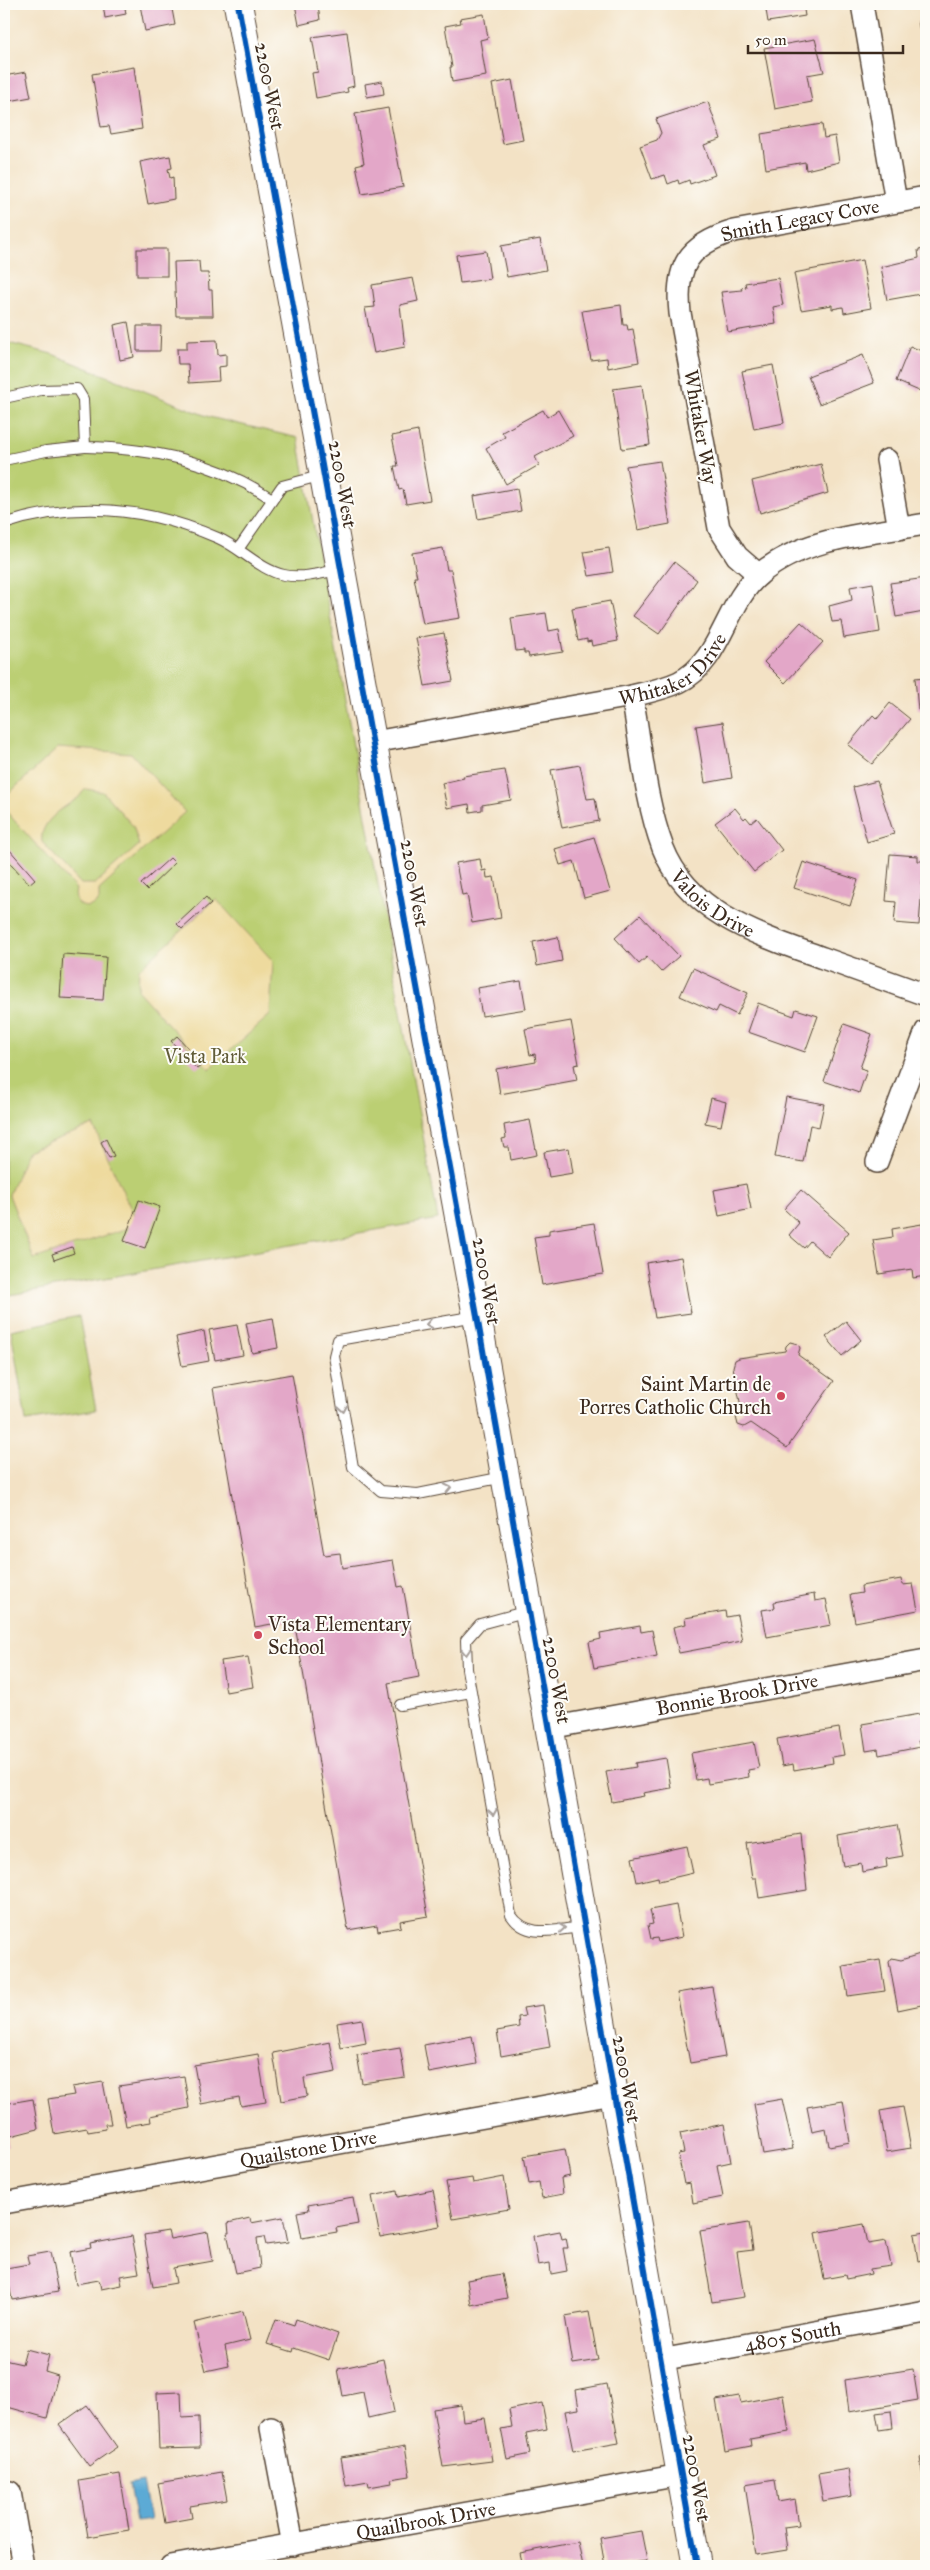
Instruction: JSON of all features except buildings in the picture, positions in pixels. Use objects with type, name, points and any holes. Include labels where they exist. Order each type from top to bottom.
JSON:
[{"type":"street","name":"2200 West","points":[[238,4],[374,742],[477,1316],[697,2566]]},
{"type":"street","points":[[862,4],[896,202]]},
{"type":"street","name":"Smith Legacy Cove","points":[[684,264],[701,244],[713,237],[734,231],[926,197]]},
{"type":"street","name":"Whitaker Way","points":[[684,264],[679,281],[680,313],[720,528],[728,545],[759,575]]},
{"type":"street","points":[[886,460],[899,529]]},
{"type":"street","name":"Whitaker Drive","points":[[374,742],[632,696],[680,681],[706,659],[741,595],[759,575],[775,563],[811,547],[926,524]]},
{"type":"street","name":"Valois Drive","points":[[632,696],[651,800],[664,848],[674,869],[691,890],[709,907],[734,923],[761,936],[926,995]]},
{"type":"street","points":[[877,1162],[926,1031]]},
{"type":"street","name":"Bonnie Brook Drive","points":[[549,1728],[926,1660]]},
{"type":"street","name":"Quailstone Drive","points":[[4,2203],[613,2094]]},
{"type":"street","name":"4805 South","points":[[660,2360],[926,2312]]},
{"type":"street","points":[[271,2428],[293,2545]]},
{"type":"street","name":"Quailbrook Drive","points":[[171,2566],[680,2475]]},
{"type":"street","points":[[10,2492],[24,2566]]},
{"type":"lane","points":[[4,398],[41,390],[77,389],[83,399],[85,447]]},
{"type":"lane","points":[[4,460],[46,451],[85,447],[123,448],[184,459],[228,474],[272,499]]},
{"type":"lane","points":[[238,548],[282,486],[324,475]]},
{"type":"lane","points":[[4,524],[32,516],[65,511],[127,511],[188,525],[238,548],[266,567],[285,575],[307,576],[342,569]]},
{"type":"lane","points":[[477,1316],[338,1340],[334,1356],[353,1467],[381,1491],[418,1494],[505,1477]]},
{"type":"lane","points":[[529,1611],[480,1624],[466,1640],[471,1692],[511,1915],[516,1923],[530,1931],[585,1926]]},
{"type":"lane","points":[[400,1705],[471,1692]]},
{"type":"green space","name":"Vista Park","points":[[4,342],[52,354],[209,417],[298,438],[438,1219],[4,1296]]},
{"type":"green space","points":[[79,1316],[96,1410],[26,1421],[11,1330]]},
{"type":"sand","points":[[58,748],[131,753],[185,812],[99,890],[99,900],[95,904],[86,907],[76,900],[76,889],[4,809],[4,798]],"holes":[[[86,789],[103,792],[133,826],[139,845],[95,884],[81,884],[42,842],[42,835],[52,817],[77,799]]]},
{"type":"sand","points":[[216,899],[273,961],[270,1015],[209,1069],[138,991],[139,969]]},
{"type":"sand","points":[[93,1125],[134,1216],[131,1227],[34,1259],[9,1195],[27,1151]]},
{"type":"water","points":[[143,2482],[150,2520],[136,2522],[129,2485]]},
{"type":"cycle path","points":[[238,4],[477,1316],[697,2566]]},
{"type":"place","name":"Saint Martin de Porres Catholic Church","points":[[781,1396]]},
{"type":"place","name":"Vista Elementary School","points":[[258,1635]]}]
